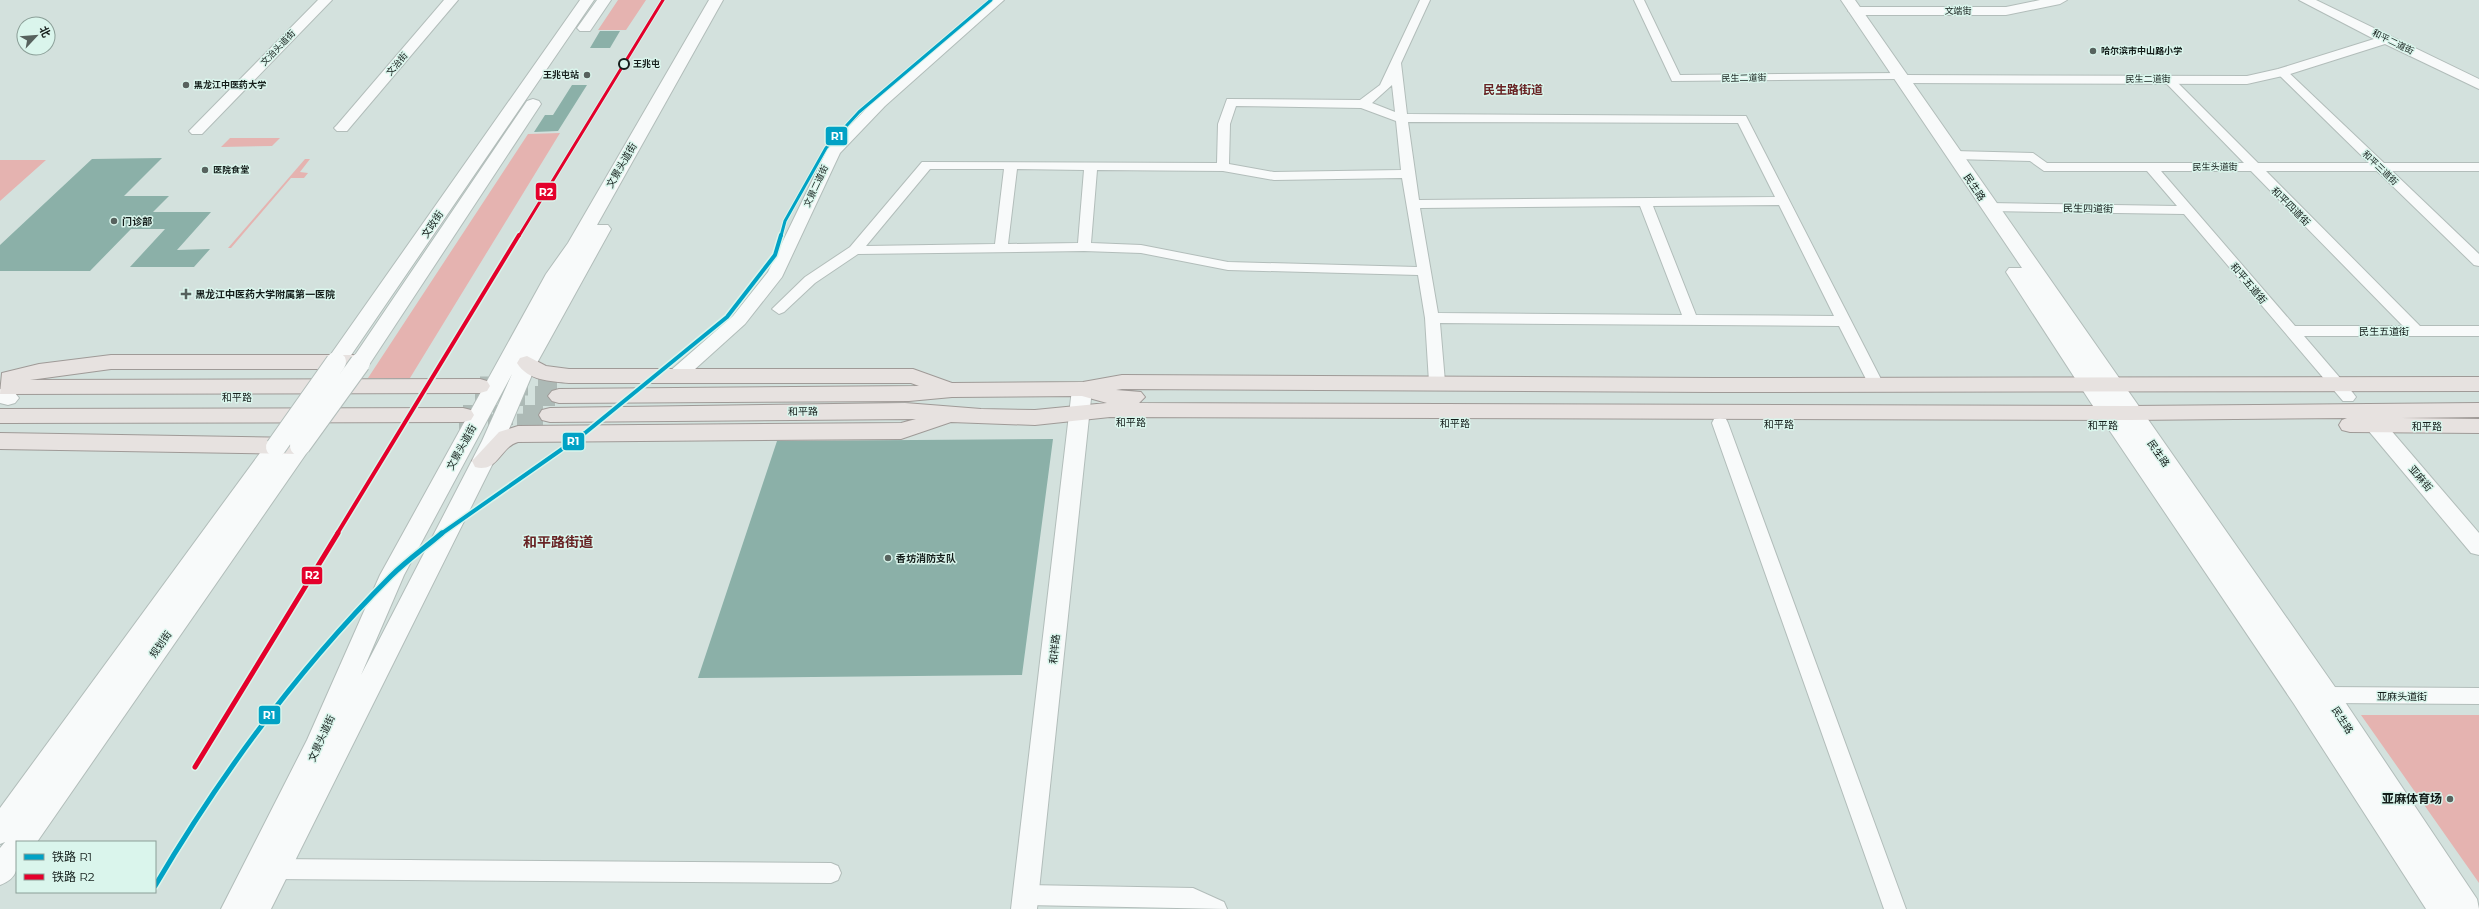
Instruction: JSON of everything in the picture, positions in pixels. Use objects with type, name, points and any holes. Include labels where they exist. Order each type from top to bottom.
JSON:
[{"type":"main road","name":"文政街","points":[[288,447],[336,362],[587,0]]},
{"type":"main road","name":"文政街","points":[[288,447],[360,362],[604,0]]},
{"type":"main road","name":"文景头道街","points":[[256,909],[267,869],[319,743],[392,575],[556,274],[577,243],[716,0]]},
{"type":"main road","name":"文景头道街","points":[[236,909],[267,869],[483,461],[527,363],[726,0]]},
{"type":"main road","name":"民生路","points":[[1847,4],[2114,405],[2303,696],[2444,909]]},
{"type":"main road","name":"民生路","points":[[1896,77],[1954,155],[1989,207],[2114,405],[2326,695],[2467,909]]},
{"type":"main road","points":[[1,396],[38,371],[111,362],[360,362]]},
{"type":"main road","points":[[527,363],[531,368],[540,372],[569,376],[913,376],[952,390]]},
{"type":"main road","name":"和平路","points":[[2114,405],[1875,383],[1713,385],[1437,382],[1122,382],[1082,389],[952,390],[909,394],[555,405],[951,416],[1080,416],[1111,422],[1720,423],[2114,405],[2356,404],[2479,410]]},
{"type":"main road","name":"和平路","points":[[2356,404],[2479,384]]},
{"type":"main road","points":[[1666,404],[1713,385],[1760,404]]},
{"type":"main road","name":"和平路","points":[[1082,389],[1110,398],[1438,395],[1666,404]]},
{"type":"main road","name":"和平路","points":[[1,396],[478,391]]},
{"type":"main road","name":"和平路","points":[[0,429],[461,420],[1,396]]},
{"type":"main road","name":"和平路","points":[[1080,416],[1110,410],[1666,404],[2356,404],[2479,398]]},
{"type":"main road","points":[[1666,404],[1720,423],[1760,404]]},
{"type":"main road","name":"和平路","points":[[2356,404],[2479,426]]},
{"type":"main road","points":[[483,461],[507,437],[518,434],[901,431],[951,416]]},
{"type":"main road","points":[[0,441],[288,447]]},
{"type":"main road","name":"规划街","points":[[0,831],[288,447]]},
{"type":"main road","name":"规划街","points":[[22,841],[288,447]]},
{"type":"main road","points":[[0,872],[16,849]]},
{"type":"street","name":"文治头道街","points":[[197,131],[325,0]]},
{"type":"street","name":"文治街","points":[[342,128],[452,0]]},
{"type":"street","name":"文景二道街","points":[[677,375],[739,320],[776,273],[833,151],[880,103],[997,0]]},
{"type":"street","points":[[1363,104],[1385,86],[1425,0]]},
{"type":"street","name":"民生二道街","points":[[1640,0],[1676,79],[1896,77],[2247,80],[2282,72],[2387,39]]},
{"type":"street","name":"文端街","points":[[1847,4],[2006,11],[2060,0]]},
{"type":"street","name":"和平二道街","points":[[2306,0],[2479,85]]},
{"type":"street","points":[[1395,63],[1400,118],[1412,204],[1432,318],[1437,382]]},
{"type":"street","name":"和平三道街","points":[[2282,72],[2479,262]]},
{"type":"street","name":"和平四道街","points":[[2168,79],[2252,167],[2416,331]]},
{"type":"street","points":[[1223,168],[1224,124],[1231,102],[1363,104],[1400,118],[1742,119],[1875,383]]},
{"type":"street","name":"民生头道街","points":[[1954,155],[2033,157],[2044,167],[2479,166]]},
{"type":"street","points":[[779,309],[810,280],[855,250],[926,164],[1223,168],[1274,176],[1408,174]]},
{"type":"street","points":[[1001,248],[1011,166]]},
{"type":"street","points":[[1084,247],[1091,167]]},
{"type":"street","name":"和平五道街","points":[[2151,167],[2290,331],[2356,404]]},
{"type":"street","points":[[1412,204],[1784,201]]},
{"type":"street","points":[[1645,202],[1691,320]]},
{"type":"street","name":"民生四道街","points":[[1989,207],[2187,210]]},
{"type":"street","points":[[855,250],[1084,247],[1141,249],[1228,266],[1424,270]]},
{"type":"street","points":[[1432,318],[1844,321]]},
{"type":"street","name":"民生五道街","points":[[2290,331],[2479,331]]},
{"type":"street","name":"和祥路","points":[[1025,902],[1082,389]]},
{"type":"street","name":"亚麻街","points":[[2356,404],[2479,547]]},
{"type":"street","points":[[1720,423],[1895,909]]},
{"type":"street","name":"亚麻头道街","points":[[2326,695],[2479,696]]},
{"type":"street","points":[[267,869],[831,873]]},
{"type":"street","points":[[1025,902],[1193,898],[1216,909]]},
{"type":"shaded area","points":[[618,0],[646,0],[626,30],[598,30]]},
{"type":"shaded area","points":[[560,133],[410,378],[368,378],[528,134]]},
{"type":"shaded area","points":[[230,138],[280,138],[272,146],[221,147]]},
{"type":"shaded area","points":[[305,159],[310,159],[300,172],[308,173],[304,178],[291,178],[231,248],[228,248]]},
{"type":"shaded area","points":[[0,160],[46,160],[0,201]]},
{"type":"shaded area","name":"亚麻体育场","points":[[2361,715],[2479,715],[2479,883]]},
{"type":"building","points":[[600,31],[620,31],[610,48],[590,48]]},
{"type":"building","points":[[572,85],[587,85],[558,131],[534,132],[545,115],[553,115]]},
{"type":"building","name":"门诊部","points":[[162,158],[124,196],[169,196],[153,212],[211,212],[177,250],[210,249],[194,267],[130,267],[165,229],[131,229],[90,271],[0,271],[0,245],[92,159]]},
{"type":"building","name":"香坊消防支队","points":[[1053,439],[1022,675],[698,678],[777,441]]},
{"type":"tunnel","points":[[480,386],[564,386]]},
{"type":"tunnel","points":[[475,396],[559,396]]},
{"type":"tunnel","points":[[463,415],[550,415]]},
{"type":"tunnel","points":[[459,424],[546,423]]},
{"type":"rail line","name":"R2","points":[[195,767],[663,0]]},
{"type":"rail line","name":"R1","points":[[156,884],[187,832],[282,697],[392,575],[447,529],[585,433],[727,317],[775,255],[785,221],[826,148],[859,112],[991,0]]},
{"type":"place","name":"哈尔滨市中山路小学","points":[[2093,51]]},
{"type":"place","name":"王兆屯","points":[[624,64]]},
{"type":"place","name":"王兆屯站","points":[[587,75]]},
{"type":"place","name":"黑龙江中医药大学","points":[[186,85]]},
{"type":"place","name":"医院食堂","points":[[205,170]]},
{"type":"place","name":"门诊部","points":[[114,221]]},
{"type":"place","name":"黑龙江中医药大学附属第一医院","points":[[186,294]]},
{"type":"place","name":"香坊消防支队","points":[[888,558]]},
{"type":"place","name":"亚麻体育场","points":[[2450,799]]},
{"type":"district","name":"民生路街道","points":[[1513,90]]},
{"type":"district","name":"和平路街道","points":[[558,542]]}]
